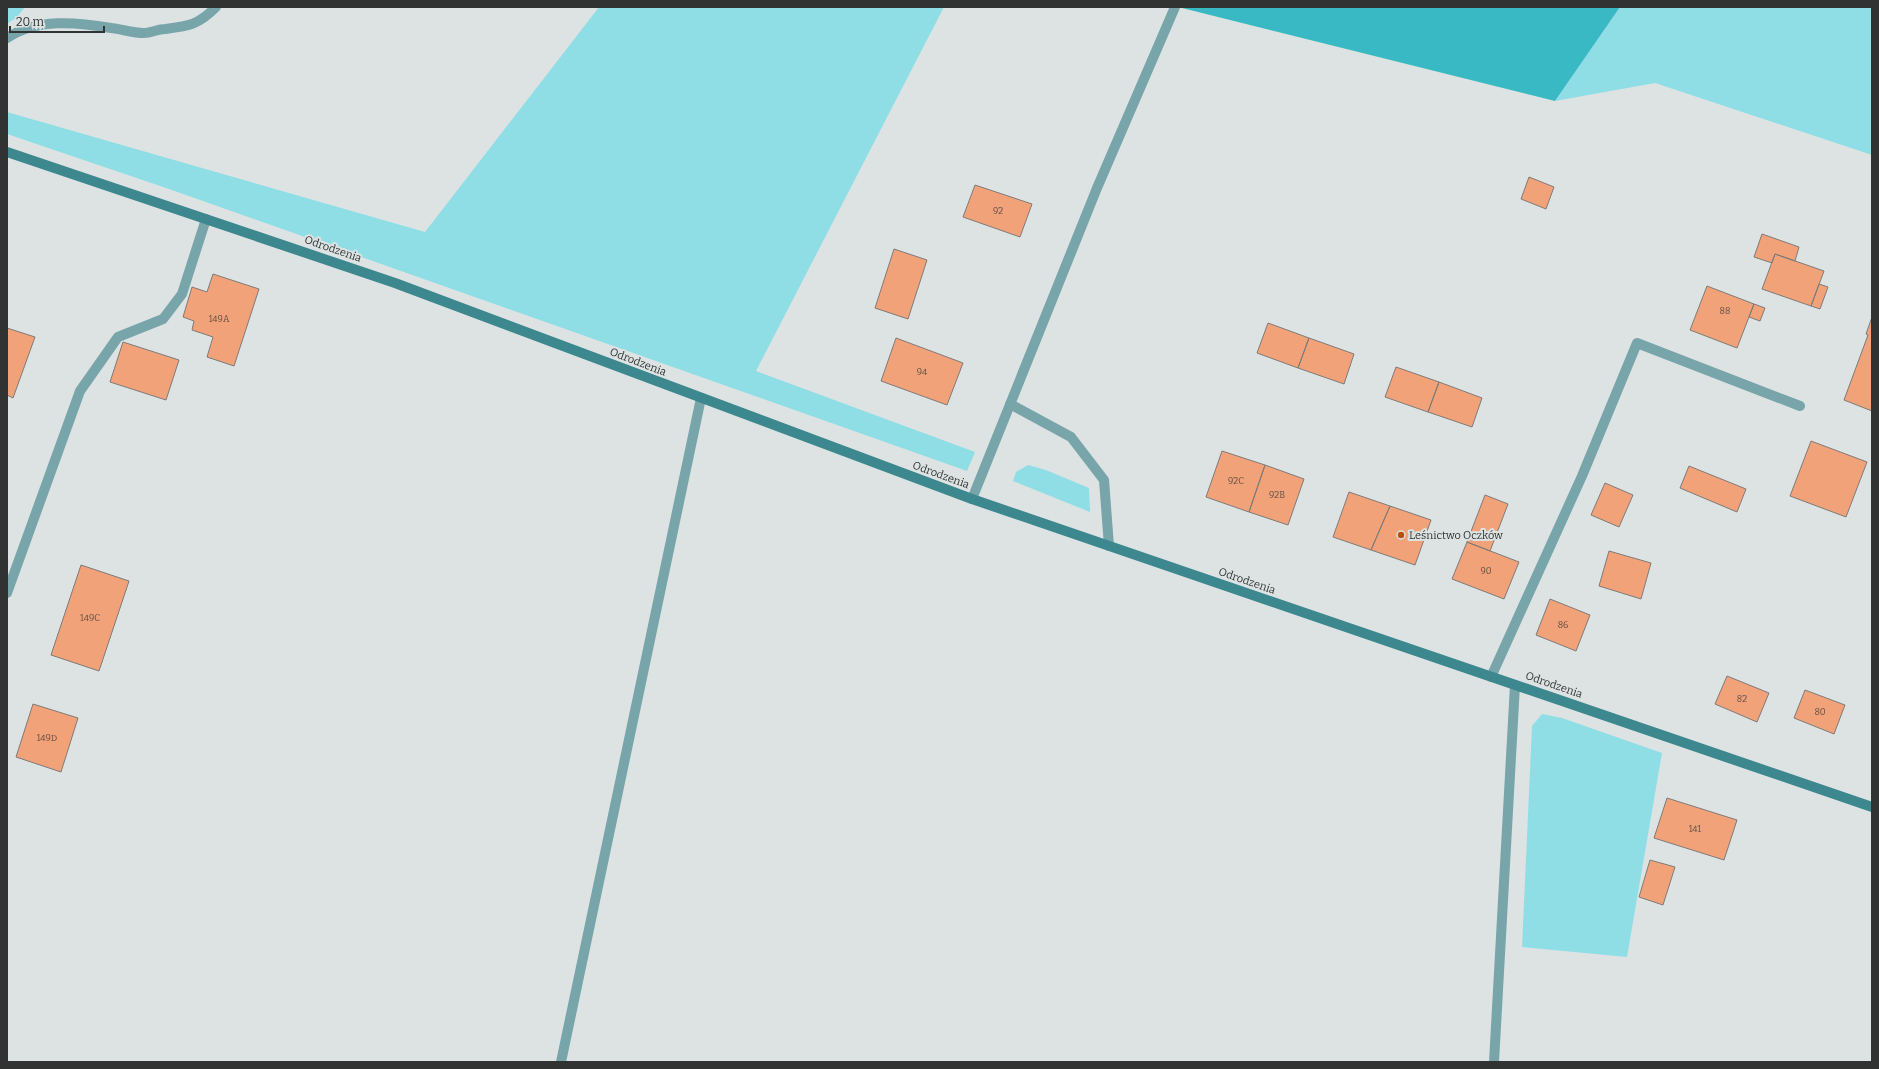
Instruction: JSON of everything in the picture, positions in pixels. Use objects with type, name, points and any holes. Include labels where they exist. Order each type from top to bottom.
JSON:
[{"type":"street","points":[[7,38],[14,33],[39,24],[90,26],[144,33],[185,27],[206,17],[216,7]]},
{"type":"street","points":[[972,499],[1097,188],[1175,7]]},
{"type":"street","name":"Odrodzenia","points":[[7,152],[395,283],[972,499],[1872,807]]},
{"type":"street","points":[[7,593],[80,391],[118,337],[163,319],[182,294],[206,219]]},
{"type":"street","points":[[1491,677],[1582,476],[1637,343],[1800,406]]},
{"type":"street","points":[[561,1062],[701,398]]},
{"type":"street","points":[[1010,404],[1071,437],[1104,480],[1109,546]]},
{"type":"street","points":[[1494,1062],[1515,685]]},
{"type":"shaded area","points":[[7,7],[25,7],[17,17],[7,24]]},
{"type":"shaded area","points":[[599,7],[944,7],[756,371],[975,452],[967,471],[169,189],[7,134],[7,112],[425,232]]},
{"type":"shaded area","points":[[1178,7],[1620,7],[1555,101]]},
{"type":"shaded area","points":[[1620,7],[1872,7],[1872,155],[1655,83],[1555,101]]},
{"type":"shaded area","points":[[1028,465],[1046,470],[1089,488],[1090,512],[1013,481],[1016,472]]},
{"type":"shaded area","points":[[1542,714],[1562,718],[1662,753],[1627,957],[1522,947],[1532,726]]},
{"type":"building","points":[[1529,177],[1554,187],[1546,209],[1521,199]]},
{"type":"building","points":[[975,185],[1032,204],[1020,237],[963,217]]},
{"type":"building","points":[[1762,234],[1799,247],[1795,261],[1775,254],[1772,263],[1754,257]]},
{"type":"building","points":[[894,249],[927,260],[908,319],[875,308]]},
{"type":"building","points":[[1775,254],[1824,271],[1811,306],[1762,289]]},
{"type":"building","points":[[213,274],[259,289],[234,366],[207,357],[213,337],[192,330],[194,321],[183,317],[192,287],[207,292]]},
{"type":"building","points":[[1819,284],[1828,287],[1820,309],[1811,306]]},
{"type":"building","points":[[1707,286],[1754,304],[1737,348],[1690,330]]},
{"type":"building","points":[[1754,304],[1765,308],[1760,321],[1749,317]]},
{"type":"building","points":[[1872,317],[1872,411],[1844,400],[1868,335],[1866,334]]},
{"type":"building","points":[[1268,323],[1309,338],[1298,368],[1257,353]]},
{"type":"building","points":[[7,328],[35,337],[13,398],[7,395]]},
{"type":"building","points":[[896,338],[963,363],[947,405],[881,381]]},
{"type":"building","points":[[1309,338],[1354,354],[1344,384],[1298,368]]},
{"type":"building","points":[[123,342],[179,360],[166,400],[110,382]]},
{"type":"building","points":[[1396,367],[1439,382],[1428,412],[1385,397]]},
{"type":"building","points":[[1439,382],[1482,398],[1472,427],[1428,412]]},
{"type":"building","points":[[1811,441],[1867,462],[1846,517],[1790,496]]},
{"type":"building","points":[[1222,451],[1265,465],[1249,512],[1206,497]]},
{"type":"building","points":[[1265,465],[1304,479],[1288,525],[1249,512]]},
{"type":"building","points":[[1689,466],[1746,489],[1737,512],[1680,488]]},
{"type":"building","points":[[1605,483],[1633,495],[1619,527],[1591,515]]},
{"type":"building","points":[[1349,492],[1390,506],[1371,550],[1333,537]]},
{"type":"building","points":[[1485,495],[1508,504],[1490,551],[1467,542]]},
{"type":"building","name":"Leśnictwo Oczków","points":[[1390,506],[1431,520],[1415,565],[1371,550]]},
{"type":"building","points":[[1467,542],[1519,562],[1504,599],[1452,579]]},
{"type":"building","points":[[1609,551],[1651,563],[1641,599],[1599,586]]},
{"type":"building","points":[[81,565],[129,581],[99,671],[51,655]]},
{"type":"building","points":[[1550,599],[1590,615],[1576,651],[1536,635]]},
{"type":"building","points":[[1727,676],[1769,693],[1757,722],[1715,704]]},
{"type":"building","points":[[1805,690],[1845,705],[1834,734],[1794,718]]},
{"type":"building","points":[[33,704],[78,718],[61,772],[16,757]]},
{"type":"building","points":[[1667,798],[1737,820],[1724,860],[1654,838]]},
{"type":"building","points":[[1650,860],[1675,867],[1663,905],[1639,897]]},
{"type":"place","name":"Leśnictwo Oczków","points":[[1401,535]]}]
